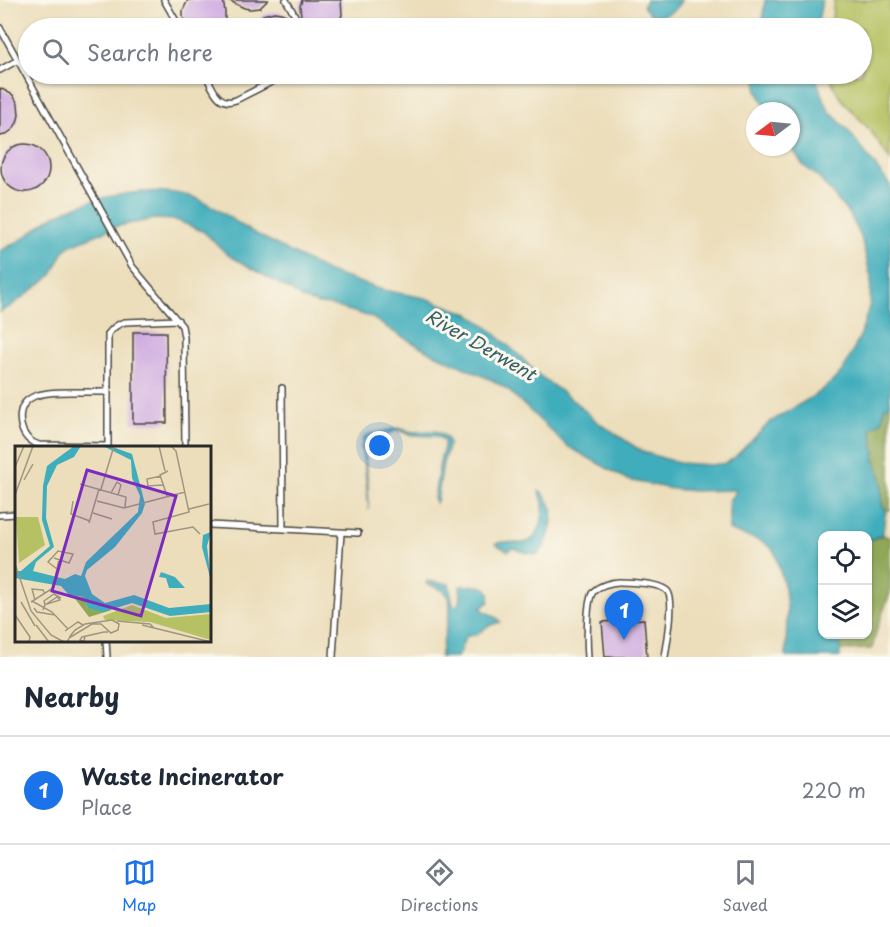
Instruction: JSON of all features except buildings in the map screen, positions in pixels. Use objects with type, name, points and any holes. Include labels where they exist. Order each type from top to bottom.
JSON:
[{"type":"lane","points":[[164,0],[174,18]]},
{"type":"lane","points":[[286,0],[296,18]]},
{"type":"lane","points":[[0,28],[18,60],[0,70]]},
{"type":"lane","points":[[31,84],[132,266],[182,326],[185,446]]},
{"type":"lane","points":[[211,84],[218,97],[227,102],[236,100],[267,84]]},
{"type":"lane","points":[[108,392],[37,394],[24,405],[21,414],[21,423],[27,438],[39,445],[108,446],[108,392],[108,341],[108,334],[119,323],[178,320]]},
{"type":"lane","points":[[282,388],[283,529]]},
{"type":"lane","points":[[212,525],[358,533]]},
{"type":"lane","points":[[333,657],[341,532]]},
{"type":"lane","points":[[588,657],[588,609],[591,595],[598,588],[617,582],[662,586],[668,592],[670,613],[665,657]]},
{"type":"lane","points":[[106,642],[107,657]]},
{"type":"green space","points":[[834,0],[890,0],[890,160],[832,84],[872,84],[872,18],[832,18]]},
{"type":"green space","points":[[890,405],[890,510],[886,510],[882,505],[882,484],[874,458],[871,429],[882,421],[885,406]]},
{"type":"green space","points":[[883,535],[890,538],[890,593],[872,649],[840,650],[840,639],[872,639],[872,539]]},
{"type":"water","points":[[646,0],[681,0],[674,10],[657,16],[646,11],[643,5]]},
{"type":"water","points":[[765,0],[822,0],[819,18],[762,18]]},
{"type":"water","name":"River Derwent","points":[[757,84],[818,84],[829,111],[847,129],[890,185],[890,405],[885,406],[882,421],[871,429],[874,458],[882,484],[882,505],[886,510],[883,534],[872,539],[872,531],[818,531],[818,639],[840,639],[840,657],[786,657],[785,588],[775,553],[760,541],[729,530],[729,500],[736,492],[735,490],[672,489],[628,480],[567,446],[508,390],[494,381],[430,352],[371,317],[303,299],[228,255],[204,232],[176,220],[155,219],[118,226],[71,245],[64,251],[52,275],[0,312],[0,251],[25,237],[50,218],[90,201],[127,193],[182,194],[205,202],[249,230],[328,272],[383,290],[425,298],[469,314],[485,325],[535,372],[599,423],[643,452],[679,463],[711,465],[726,463],[770,422],[817,394],[834,380],[842,371],[861,334],[870,303],[871,278],[861,237],[851,217],[797,156],[800,156],[800,102],[763,102],[757,91]]},
{"type":"water","points":[[398,428],[412,432],[435,431],[447,438],[449,444],[443,463],[437,501],[436,503],[434,498],[444,440],[437,436],[412,435],[397,430],[389,434],[372,436],[364,448],[369,510],[361,448],[363,439],[369,434]]},
{"type":"water","points":[[539,491],[548,500],[552,509],[549,534],[541,552],[531,554],[513,548],[508,551],[495,544],[528,542],[537,534],[543,515],[543,502]]},
{"type":"water","points":[[427,581],[449,584],[453,605],[457,606],[461,599],[460,586],[484,587],[489,593],[489,602],[481,608],[500,622],[488,626],[476,635],[467,636],[457,657],[440,657],[450,603],[444,591],[426,584]]},
{"type":"place","name":"Waste Incinerator","points":[[624,640]]}]
